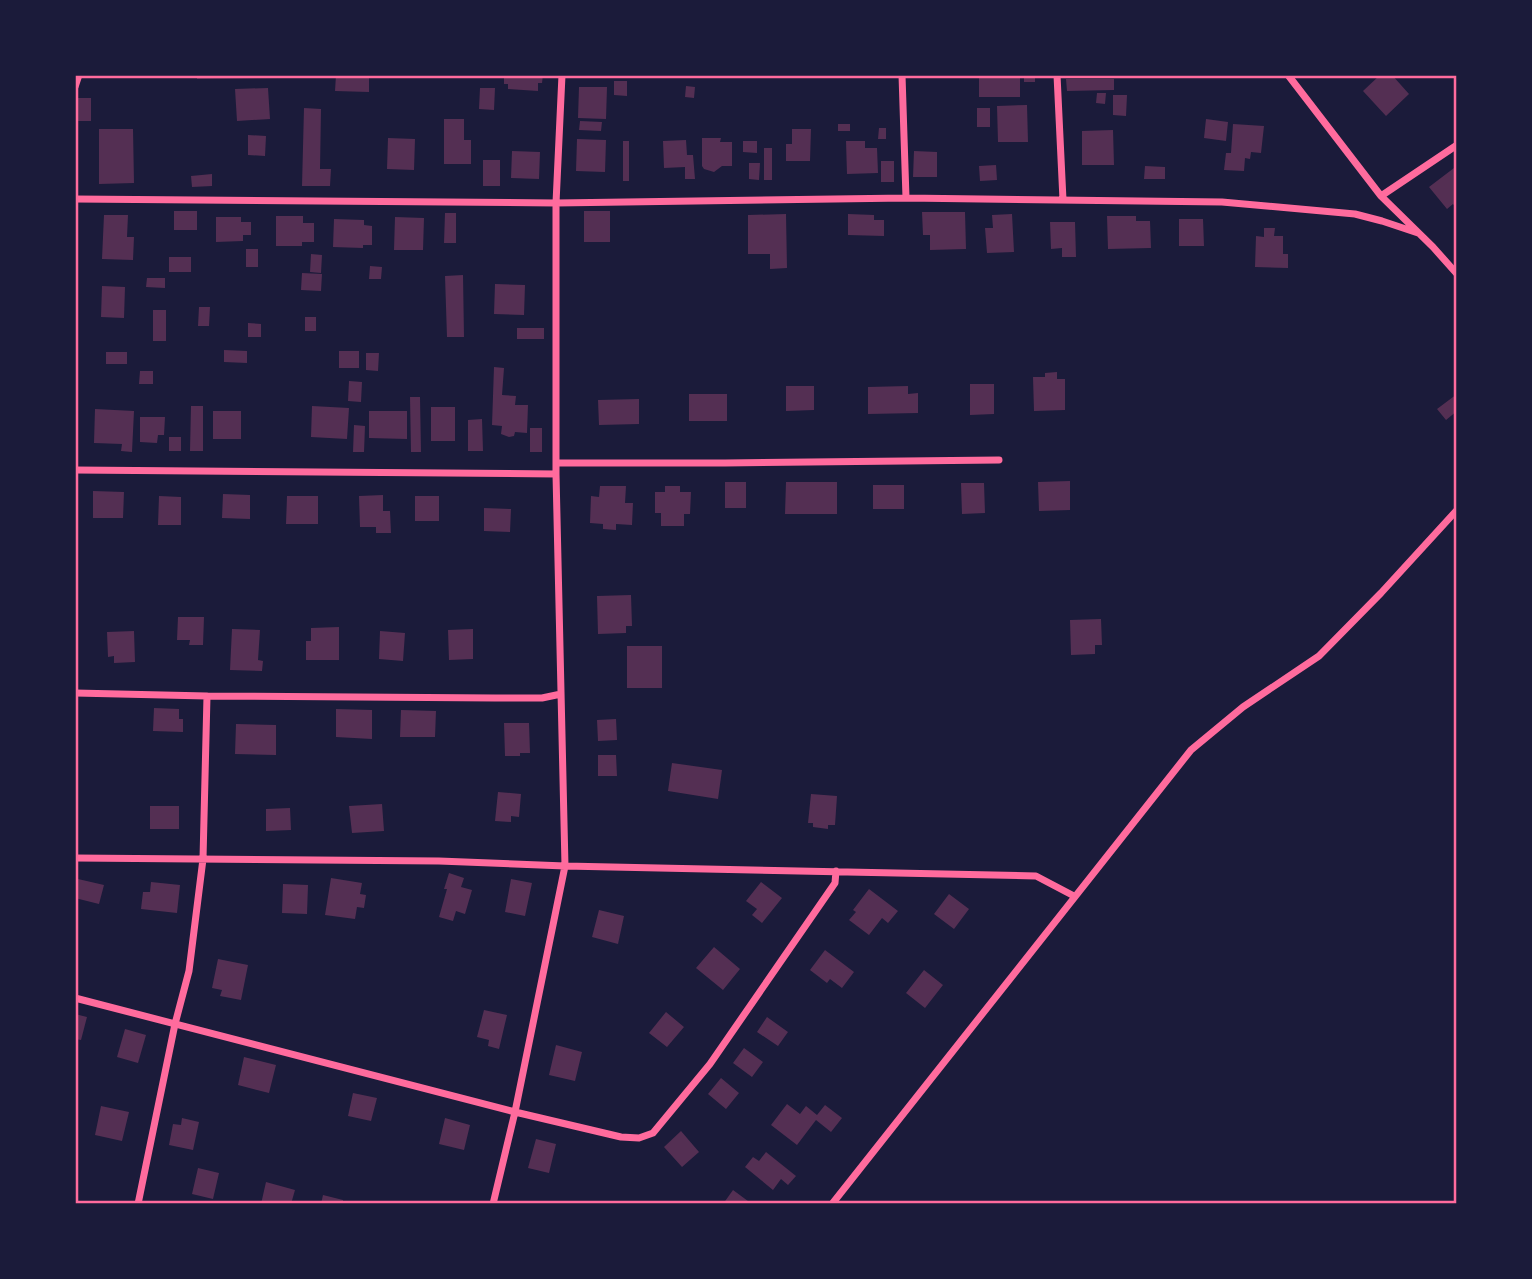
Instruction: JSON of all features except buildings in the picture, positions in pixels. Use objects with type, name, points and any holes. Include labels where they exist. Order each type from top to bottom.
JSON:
[{"type":"street","points":[[75,87],[79,75]]},
{"type":"street","points":[[493,1204],[515,1112],[565,866],[556,474],[556,203],[562,75]]},
{"type":"street","points":[[902,75],[906,198]]},
{"type":"street","points":[[1057,75],[1063,200]]},
{"type":"street","points":[[1288,75],[1381,196],[1457,274]]},
{"type":"street","points":[[1381,196],[1457,145]]},
{"type":"street","points":[[75,199],[556,203],[906,198],[1222,202],[1355,214],[1418,233]]},
{"type":"street","points":[[557,463],[999,460]]},
{"type":"street","points":[[75,470],[556,474]]},
{"type":"street","points":[[832,1204],[1191,750],[1243,707],[1319,656],[1457,510]]},
{"type":"street","points":[[75,693],[495,698],[542,698],[561,694]]},
{"type":"street","points":[[138,1204],[175,1024],[189,971],[204,859],[207,696]]},
{"type":"street","points":[[75,858],[439,861],[1036,876],[1074,896]]},
{"type":"street","points":[[75,998],[515,1112],[621,1137],[639,1138],[653,1133],[710,1064],[835,883],[836,871]]}]
